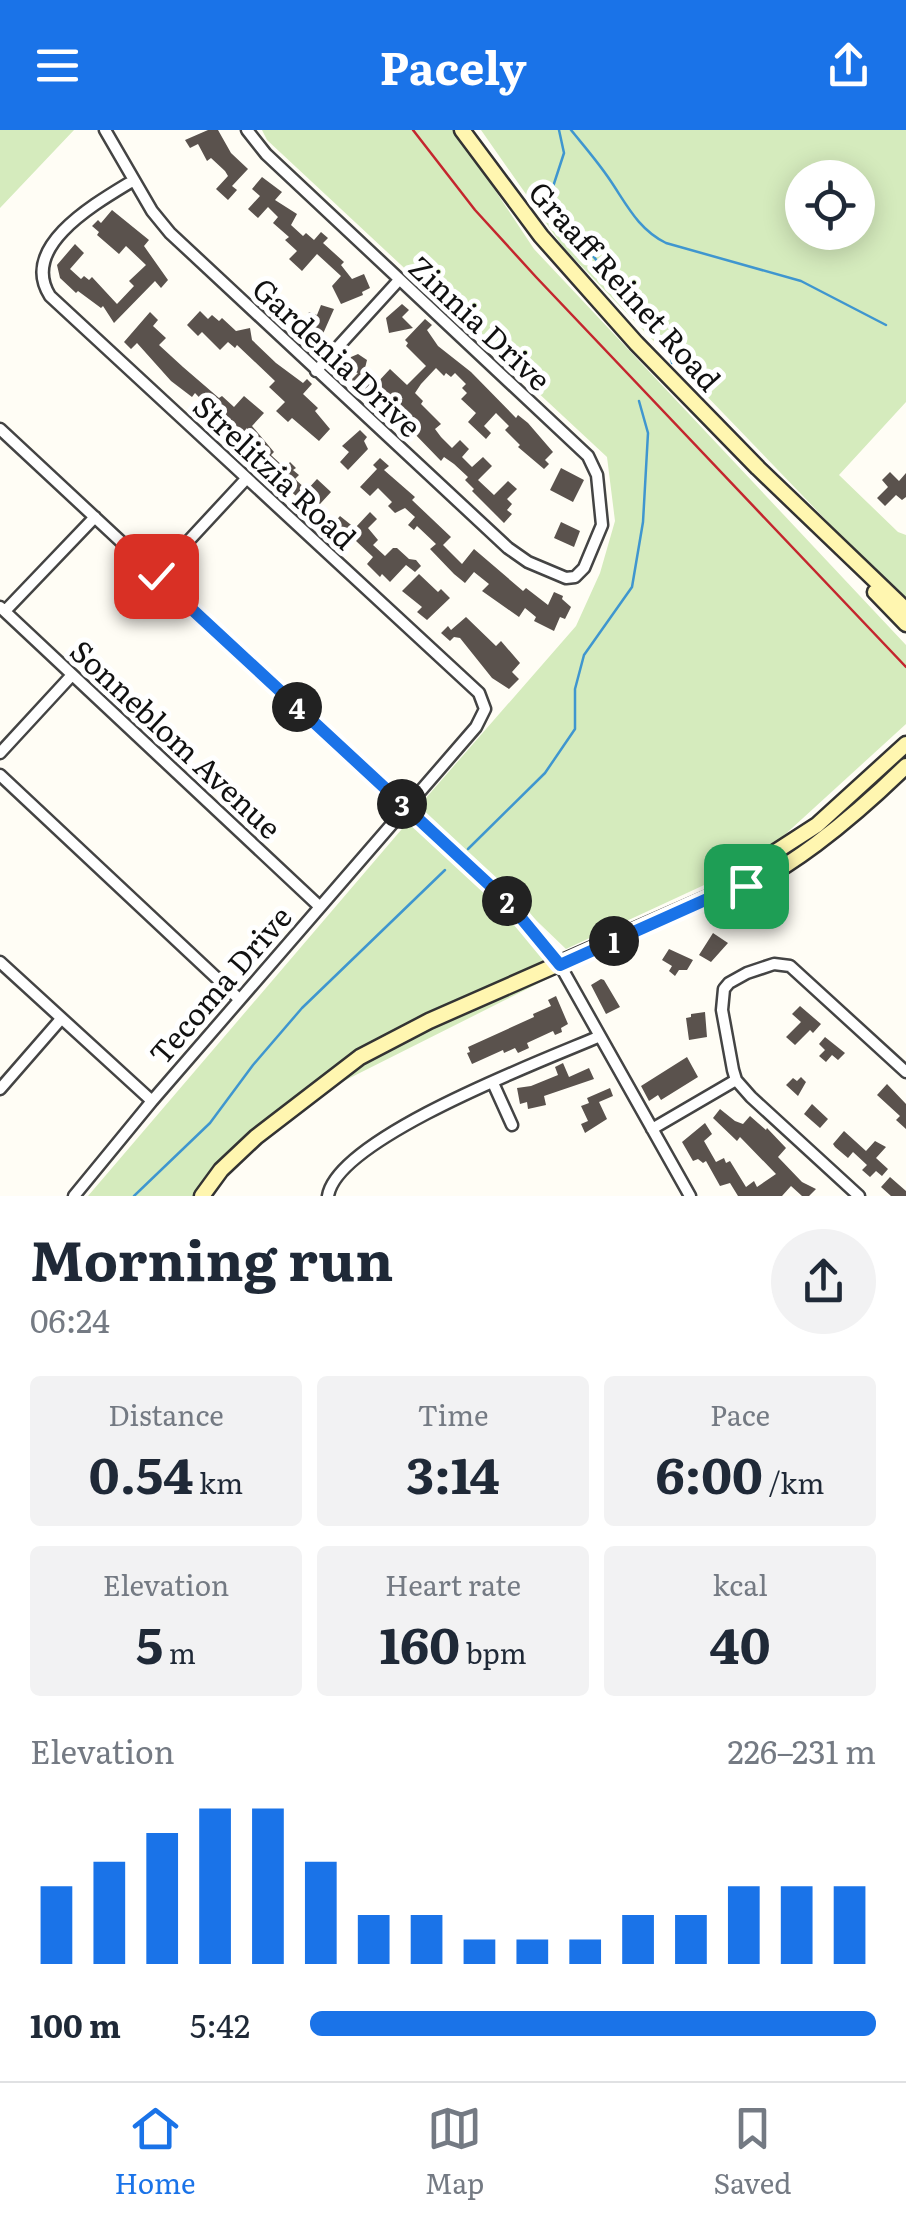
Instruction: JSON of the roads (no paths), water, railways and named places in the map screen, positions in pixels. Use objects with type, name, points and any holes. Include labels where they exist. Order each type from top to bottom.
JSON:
[{"type":"street","name":"Gardenia Drive","points":[[105,130],[170,233],[316,372],[518,556],[560,576],[575,577]]},
{"type":"street","name":"Zinnia Drive","points":[[246,130],[266,154],[593,462],[602,524],[584,568],[575,577]]},
{"type":"street","name":"Graaff Reinet Road","points":[[462,130],[504,190],[587,288],[906,624]]},
{"type":"street","name":"Strelitzia Road","points":[[134,180],[88,208],[53,243],[42,266],[44,286],[50,296],[483,698],[482,719],[406,808]]},
{"type":"street","points":[[316,372],[399,280]]},
{"type":"street","points":[[0,429],[508,902],[560,965],[690,1196]]},
{"type":"street","name":"Graaff Reinet Road","points":[[758,468],[906,610]]},
{"type":"street","points":[[156,576],[246,479]]},
{"type":"street","points":[[2,609],[95,517]]},
{"type":"street","name":"Sonneblom Avenue","points":[[2,609],[319,906]]},
{"type":"street","points":[[0,753],[72,674]]},
{"type":"street","points":[[714,896],[817,825],[906,744]]},
{"type":"street","points":[[202,1196],[221,1170],[256,1137],[360,1057],[429,1022],[714,896],[746,886],[840,827],[906,766]]},
{"type":"street","points":[[0,775],[240,999]]},
{"type":"street","name":"Tecoma Drive","points":[[74,1196],[406,808]]},
{"type":"street","points":[[0,962],[152,1101]]},
{"type":"street","points":[[859,1196],[736,1080],[722,1010],[724,990],[737,977],[774,964],[797,970],[906,1072]]},
{"type":"street","points":[[0,1089],[61,1019]]},
{"type":"street","points":[[328,1196],[335,1177],[401,1126],[598,1036]]},
{"type":"street","points":[[652,1129],[736,1080]]},
{"type":"street","points":[[493,1083],[512,1126]]},
{"type":"waterway","points":[[559,130],[564,153],[548,202],[638,310],[672,363]]},
{"type":"waterway","points":[[571,130],[634,216],[656,237],[801,281],[886,325]]},
{"type":"waterway","points":[[468,849],[545,773],[575,729],[575,689],[584,655],[632,587],[643,522],[648,433],[639,401]]},
{"type":"waterway","points":[[134,1196],[210,1123],[302,1008],[445,870]]},
{"type":"railway","points":[[413,130],[475,210],[536,277],[906,667]]}]
